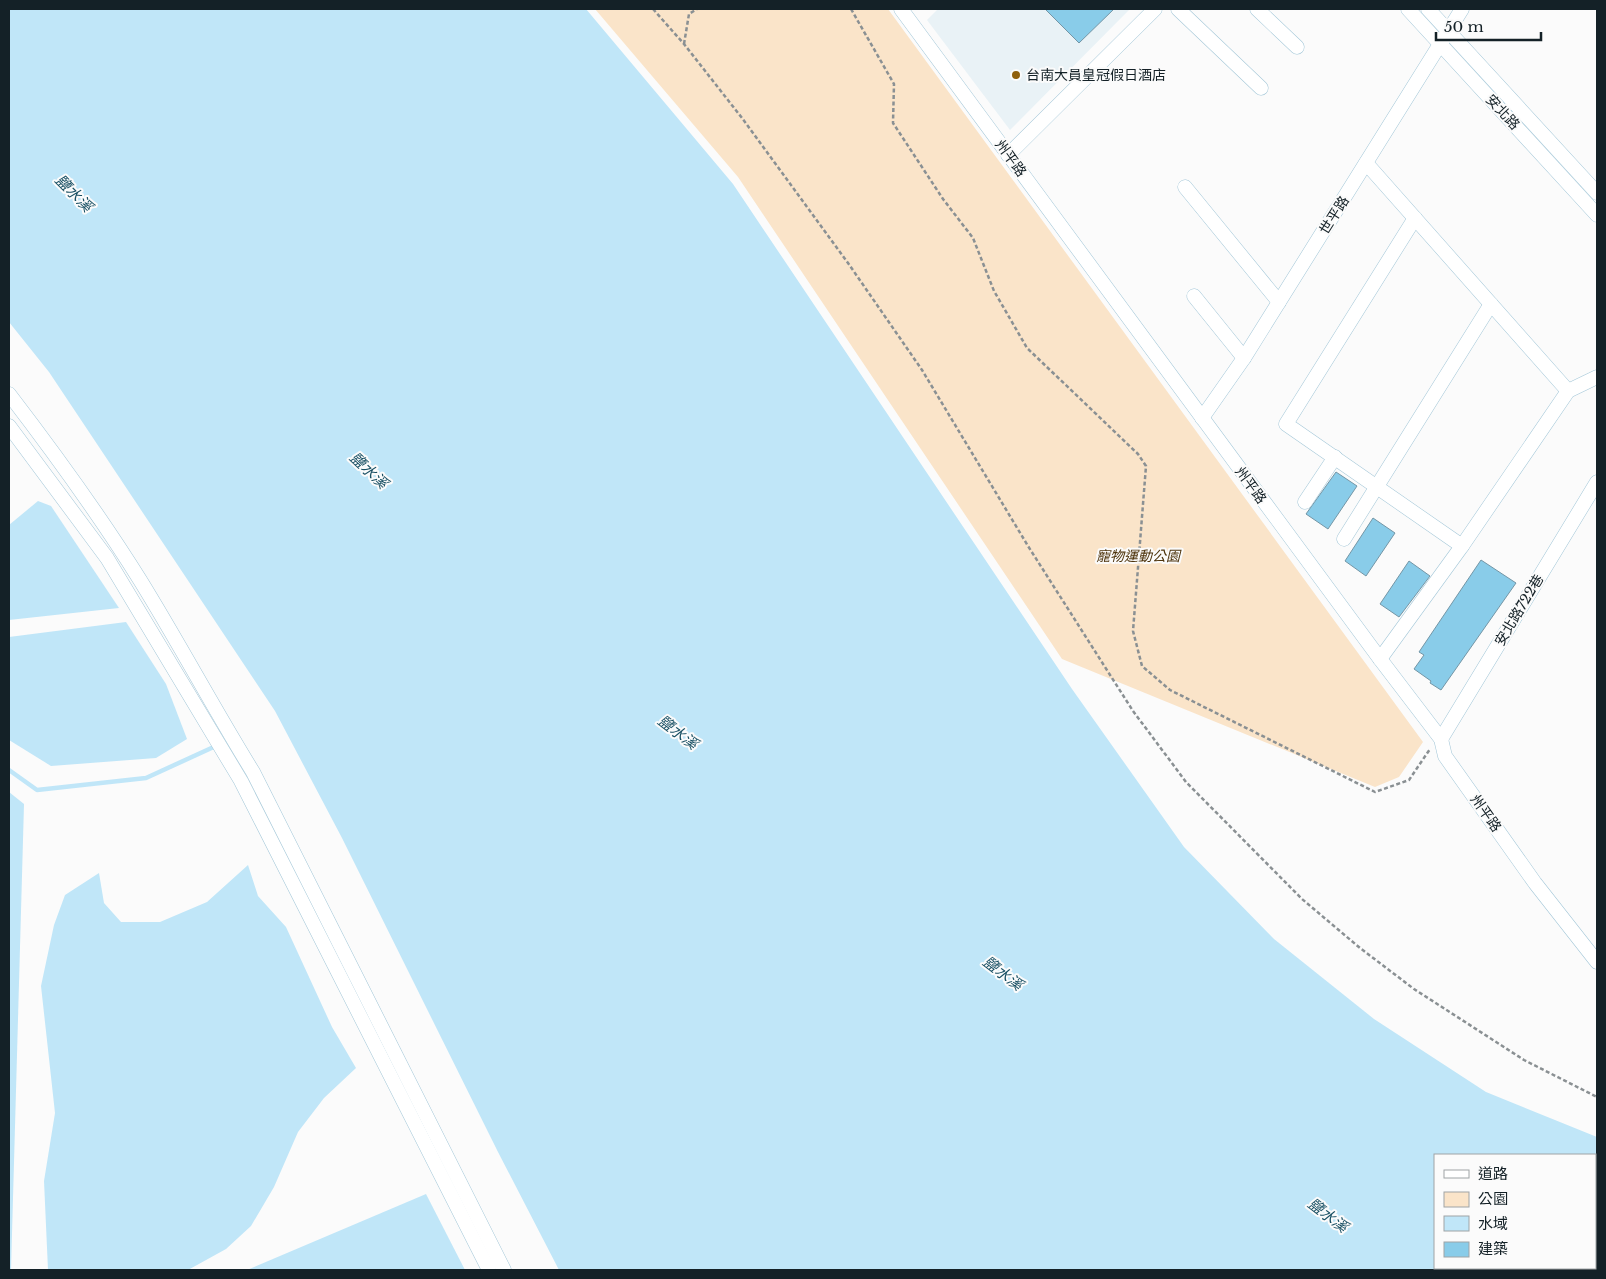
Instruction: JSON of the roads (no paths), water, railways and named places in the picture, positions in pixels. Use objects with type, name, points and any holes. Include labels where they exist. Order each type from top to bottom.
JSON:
[{"type":"street","name":"州平路","points":[[901,9],[1441,739],[1445,756],[1456,772],[1535,884],[1597,962]]},
{"type":"street","points":[[1008,155],[1155,9]]},
{"type":"street","points":[[1178,9],[1261,88]]},
{"type":"street","points":[[1257,9],[1297,47]]},
{"type":"street","name":"安北路","points":[[1408,9],[1597,215]]},
{"type":"street","name":"安北路","points":[[1428,9],[1597,193]]},
{"type":"street","name":"世平路","points":[[1202,418],[1280,302],[1447,30],[1462,9]]},
{"type":"street","points":[[1366,163],[1568,391]]},
{"type":"street","points":[[1185,187],[1280,302]]},
{"type":"street","points":[[1415,218],[1286,424],[1462,546]]},
{"type":"street","points":[[1194,296],[1244,358]]},
{"type":"street","points":[[1344,539],[1490,304]]},
{"type":"street","points":[[1380,659],[1462,546],[1568,391],[1597,377]]},
{"type":"street","points":[[9,394],[56,455],[140,580],[253,772],[504,1270]]},
{"type":"street","points":[[9,426],[107,558],[241,781],[489,1270]]},
{"type":"street","points":[[1305,502],[1335,457]]},
{"type":"street","name":"安北路722巷","points":[[1441,739],[1597,482]]},
{"type":"water","name":"鹽水溪","points":[[9,9],[586,9],[733,184],[1072,689],[1184,847],[1274,939],[1374,1019],[1486,1092],[1597,1137],[1597,1270],[559,1270],[498,1152],[342,838],[275,711],[49,372],[9,322]]},
{"type":"water","points":[[38,501],[51,506],[119,608],[9,620],[9,525]]},
{"type":"water","points":[[126,622],[166,684],[187,739],[156,758],[51,766],[9,740],[9,637]]},
{"type":"water","points":[[9,792],[24,804],[11,1270],[9,1270]]},
{"type":"water","points":[[248,865],[258,896],[286,927],[332,1027],[356,1068],[324,1098],[298,1132],[274,1187],[251,1226],[226,1249],[188,1270],[48,1270],[44,1181],[55,1113],[41,986],[54,925],[65,895],[99,873],[104,903],[121,922],[160,922],[207,902]]},
{"type":"water","points":[[426,1194],[465,1270],[247,1270]]},
{"type":"waterway","points":[[9,770],[37,790],[146,778],[218,745]]},
{"type":"place","name":"台南大員皇冠假日酒店","points":[[1016,75]]},
{"type":"park label","name":"寵物運動公園","points":[[1138,556]]}]
